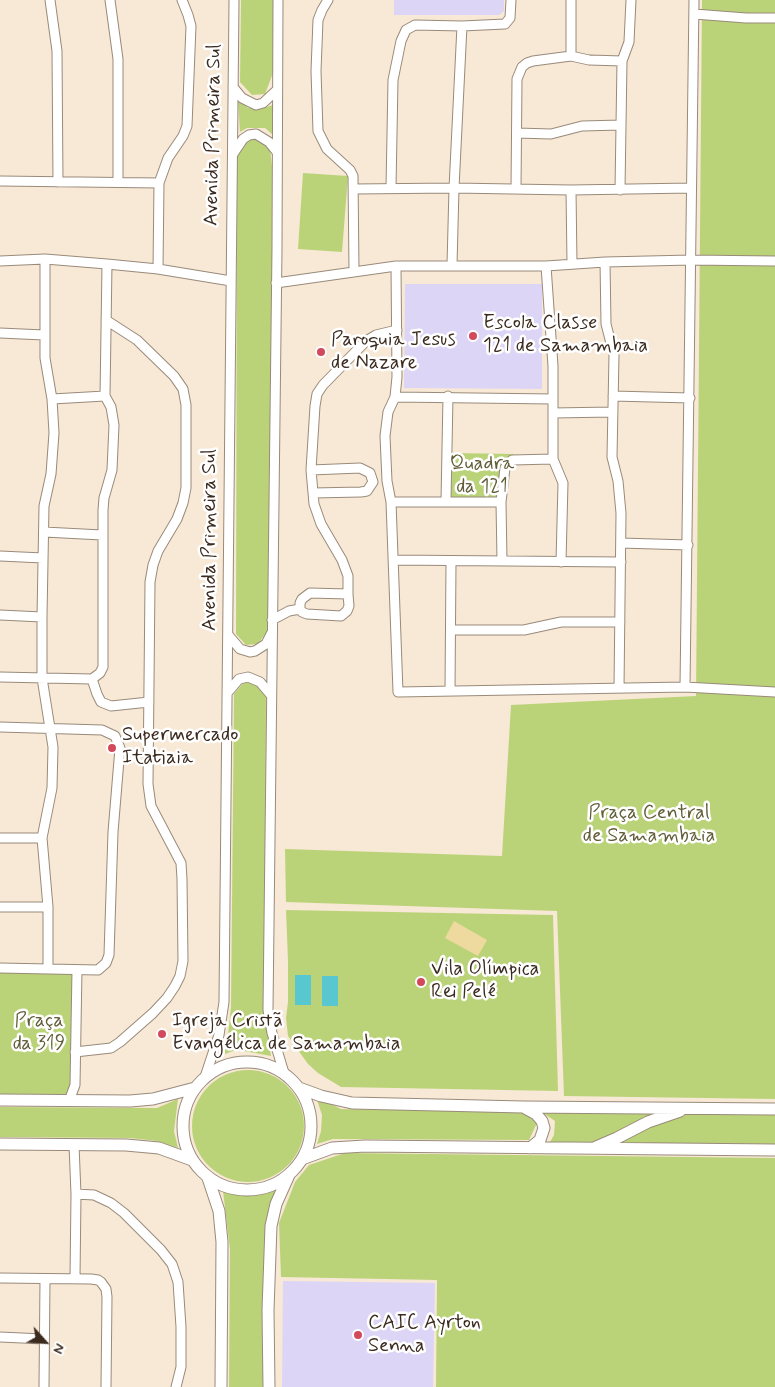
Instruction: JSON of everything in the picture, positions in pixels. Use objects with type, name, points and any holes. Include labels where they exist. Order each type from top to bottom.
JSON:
[{"type":"main road","points":[[252,1062],[269,1066],[284,1073],[298,1088],[307,1104],[311,1121],[309,1140],[302,1159],[290,1173],[277,1182],[262,1188],[243,1190],[225,1186],[208,1178],[192,1160],[185,1143],[183,1124],[186,1105],[195,1088],[205,1077],[227,1065],[252,1062]]},
{"type":"main road","points":[[0,1100],[112,1102],[153,1099],[195,1088]]},
{"type":"main road","points":[[298,1088],[321,1096],[352,1103],[523,1107],[775,1109]]},
{"type":"main road","points":[[523,1107],[536,1114],[542,1121],[544,1128],[540,1140],[530,1148]]},
{"type":"main road","points":[[589,1149],[617,1138],[648,1122],[687,1108]]},
{"type":"main road","points":[[0,1144],[126,1144],[158,1148],[192,1160]]},
{"type":"main road","points":[[302,1159],[332,1148],[365,1146],[775,1150]]},
{"type":"main road","points":[[269,1387],[268,1310],[272,1220],[276,1204],[290,1173]]},
{"type":"main road","points":[[208,1178],[218,1210],[222,1242],[221,1387]]},
{"type":"street","points":[[50,0],[57,51],[58,182]]},
{"type":"street","points":[[110,0],[118,59],[118,182]]},
{"type":"street","points":[[158,269],[159,183],[168,158],[184,136],[187,126],[190,26],[182,0]]},
{"type":"street","name":"Avenida Primeira Sul","points":[[205,1077],[219,1035],[224,1002],[234,0]]},
{"type":"street","points":[[278,0],[268,1010],[272,1033],[284,1073]]},
{"type":"street","points":[[328,0],[318,20],[316,72],[318,131],[327,149],[350,170],[353,176],[354,271]]},
{"type":"street","points":[[391,188],[394,80],[403,35],[406,30],[415,25],[462,26],[505,24],[510,18],[511,0]]},
{"type":"street","points":[[570,56],[571,0]]},
{"type":"street","points":[[620,190],[622,61],[629,42],[632,0]]},
{"type":"street","points":[[685,687],[694,0]]},
{"type":"street","points":[[694,14],[775,18]]},
{"type":"street","points":[[452,265],[462,26]]},
{"type":"street","points":[[516,189],[518,80],[522,67],[533,61],[570,56],[589,60],[622,61]]},
{"type":"street","points":[[233,86],[242,98],[256,105],[263,103],[277,90]]},
{"type":"street","points":[[517,133],[551,134],[582,126],[620,125]]},
{"type":"street","points":[[233,154],[243,139],[249,135],[256,134],[269,142],[277,153]]},
{"type":"street","points":[[0,181],[159,183]]},
{"type":"street","points":[[354,189],[620,190],[691,188]]},
{"type":"street","points":[[571,190],[572,264]]},
{"type":"street","points":[[0,261],[45,260],[107,264],[158,269],[231,281]]},
{"type":"street","points":[[45,260],[44,335],[54,433],[51,474],[44,506],[42,617],[42,678],[53,747],[52,788],[42,838],[48,908],[48,969]]},
{"type":"street","points":[[276,283],[396,266],[546,266],[605,262],[692,260],[775,261]]},
{"type":"street","points":[[605,262],[606,324],[614,355],[612,457],[620,494],[619,688]]},
{"type":"street","points":[[0,677],[92,679],[100,673],[104,661],[102,535],[104,498],[112,470],[114,425],[111,406],[105,396],[107,264]]},
{"type":"street","points":[[396,266],[395,397],[388,412],[385,436],[387,481],[391,502],[398,692],[685,687],[775,692]]},
{"type":"street","points":[[546,266],[553,366],[553,459],[563,483],[561,562]]},
{"type":"street","points":[[75,1052],[104,1050],[120,1042],[167,998],[176,986],[183,961],[181,863],[151,806],[148,784],[150,582],[158,551],[178,518],[183,503],[186,488],[186,405],[183,389],[174,376],[137,340],[106,320]]},
{"type":"street","points":[[348,594],[310,593],[302,599],[300,609],[307,614],[341,616],[347,611],[349,606],[348,576],[342,560],[316,514],[311,470],[317,394],[323,385],[366,341],[376,335],[397,330]]},
{"type":"street","points":[[0,334],[44,335]]},
{"type":"street","points":[[52,399],[105,396]]},
{"type":"street","points":[[395,397],[448,396],[553,399]]},
{"type":"street","points":[[446,501],[448,396]]},
{"type":"street","points":[[613,396],[690,398]]},
{"type":"street","points":[[553,413],[612,412]]},
{"type":"street","points":[[502,560],[503,474],[509,462],[553,459]]},
{"type":"street","points":[[311,470],[360,468],[370,473],[373,482],[367,490],[361,492],[313,492]]},
{"type":"street","points":[[391,502],[502,502]]},
{"type":"street","points":[[44,532],[102,535]]},
{"type":"street","points":[[621,543],[688,545]]},
{"type":"street","points":[[0,556],[43,558]]},
{"type":"street","points":[[392,560],[621,562]]},
{"type":"street","points":[[450,691],[451,562]]},
{"type":"street","points":[[272,620],[289,611],[300,609]]},
{"type":"street","points":[[0,615],[42,617]]},
{"type":"street","points":[[451,630],[524,630],[561,622],[620,622]]},
{"type":"street","points":[[229,636],[240,649],[255,652],[266,644],[272,631]]},
{"type":"street","points":[[228,692],[239,679],[248,677],[260,682],[271,695]]},
{"type":"street","points":[[92,679],[96,694],[101,702],[111,706],[149,702]]},
{"type":"street","points":[[0,727],[102,730],[115,736],[120,748],[113,832],[108,960],[104,967],[98,970],[0,968]]},
{"type":"street","points":[[0,838],[42,838]]},
{"type":"street","points":[[0,907],[48,908]]},
{"type":"street","points":[[75,1101],[77,970]]},
{"type":"street","points":[[74,1145],[76,1194],[75,1278]]},
{"type":"street","points":[[76,1194],[94,1195],[111,1203],[124,1213],[161,1250],[172,1264],[178,1282],[181,1327],[181,1367],[176,1387]]},
{"type":"street","points":[[0,1278],[75,1278],[98,1280],[106,1290],[106,1387]]},
{"type":"street","points":[[44,1387],[45,1278]]},
{"type":"street","points":[[0,1337],[44,1338]]},
{"type":"shaded area","points":[[394,0],[504,0],[504,11],[499,15],[394,15]]},
{"type":"shaded area","name":"Escola Classe 121 de Samambaia","points":[[405,284],[542,284],[542,389],[404,388]]},
{"type":"shaded area","name":"CAIC Ayrton Senna","points":[[283,1281],[435,1283],[433,1387],[282,1387]]},
{"type":"green space","points":[[241,0],[274,0],[273,73],[265,94],[252,95],[240,82]]},
{"type":"green space","name":"Praça Central de Samambaia","points":[[702,0],[775,0],[775,1099],[564,1096],[557,911],[286,902],[285,849],[502,856],[511,705],[696,696]]},
{"type":"green space","points":[[238,99],[248,108],[267,107],[275,104],[273,135],[265,128],[247,128],[240,132]]},
{"type":"green space","points":[[261,139],[270,148],[273,176],[269,629],[258,644],[246,645],[236,634],[237,156],[248,140]]},
{"type":"green space","points":[[303,173],[348,176],[342,252],[298,249]]},
{"type":"green space","name":"Quadra da 121","points":[[452,453],[514,454],[505,469],[504,499],[451,497]]},
{"type":"green space","points":[[245,681],[260,681],[266,692],[265,1013],[271,1056],[233,1051],[220,1056],[228,1035],[231,1007],[234,694]]},
{"type":"green space","name":"Vila Olímpica Rei Pelé","points":[[286,910],[553,915],[558,1091],[341,1087],[318,1073],[308,1064],[288,1036],[286,1018],[288,961]]},
{"type":"green space","name":"Praça da 319","points":[[0,969],[80,970],[77,1097],[0,1096]]},
{"type":"green space","points":[[248,1070],[270,1074],[288,1086],[300,1104],[304,1126],[300,1148],[288,1166],[270,1178],[248,1182],[226,1178],[208,1166],[196,1148],[192,1126],[196,1104],[208,1086],[226,1074]]},
{"type":"green space","points":[[316,1097],[341,1109],[522,1112],[537,1123],[529,1140],[333,1139],[317,1144],[321,1131],[322,1115]]},
{"type":"green space","points":[[178,1099],[174,1131],[178,1148],[157,1141],[130,1138],[0,1137],[0,1107],[157,1108]]},
{"type":"green space","points":[[543,1113],[775,1115],[775,1144],[550,1142],[554,1135],[555,1121]]},
{"type":"green space","points":[[345,1153],[775,1158],[775,1387],[436,1387],[437,1280],[281,1277],[279,1223],[295,1182],[309,1165]]},
{"type":"green space","points":[[276,1189],[266,1223],[265,1387],[229,1387],[230,1249],[223,1191],[252,1196]]},
{"type":"sand","points":[[454,921],[487,940],[478,956],[445,938]]},
{"type":"water","points":[[295,975],[311,975],[311,1005],[295,1005]]},
{"type":"water","points":[[322,976],[338,976],[338,1006],[322,1006]]},
{"type":"place","name":"Escola Classe 121 de Samambaia","points":[[473,336]]},
{"type":"place","name":"Paroquia Jesus de Nazare","points":[[321,352]]},
{"type":"place","name":"Supermercado Itatiaia","points":[[112,748]]},
{"type":"place","name":"Vila Olímpica Rei Pelé","points":[[421,982]]},
{"type":"place","name":"Igreja Cristã Evangélica de Samambaia","points":[[162,1034]]},
{"type":"place","name":"CAIC Ayrton Senna","points":[[358,1335]]}]
